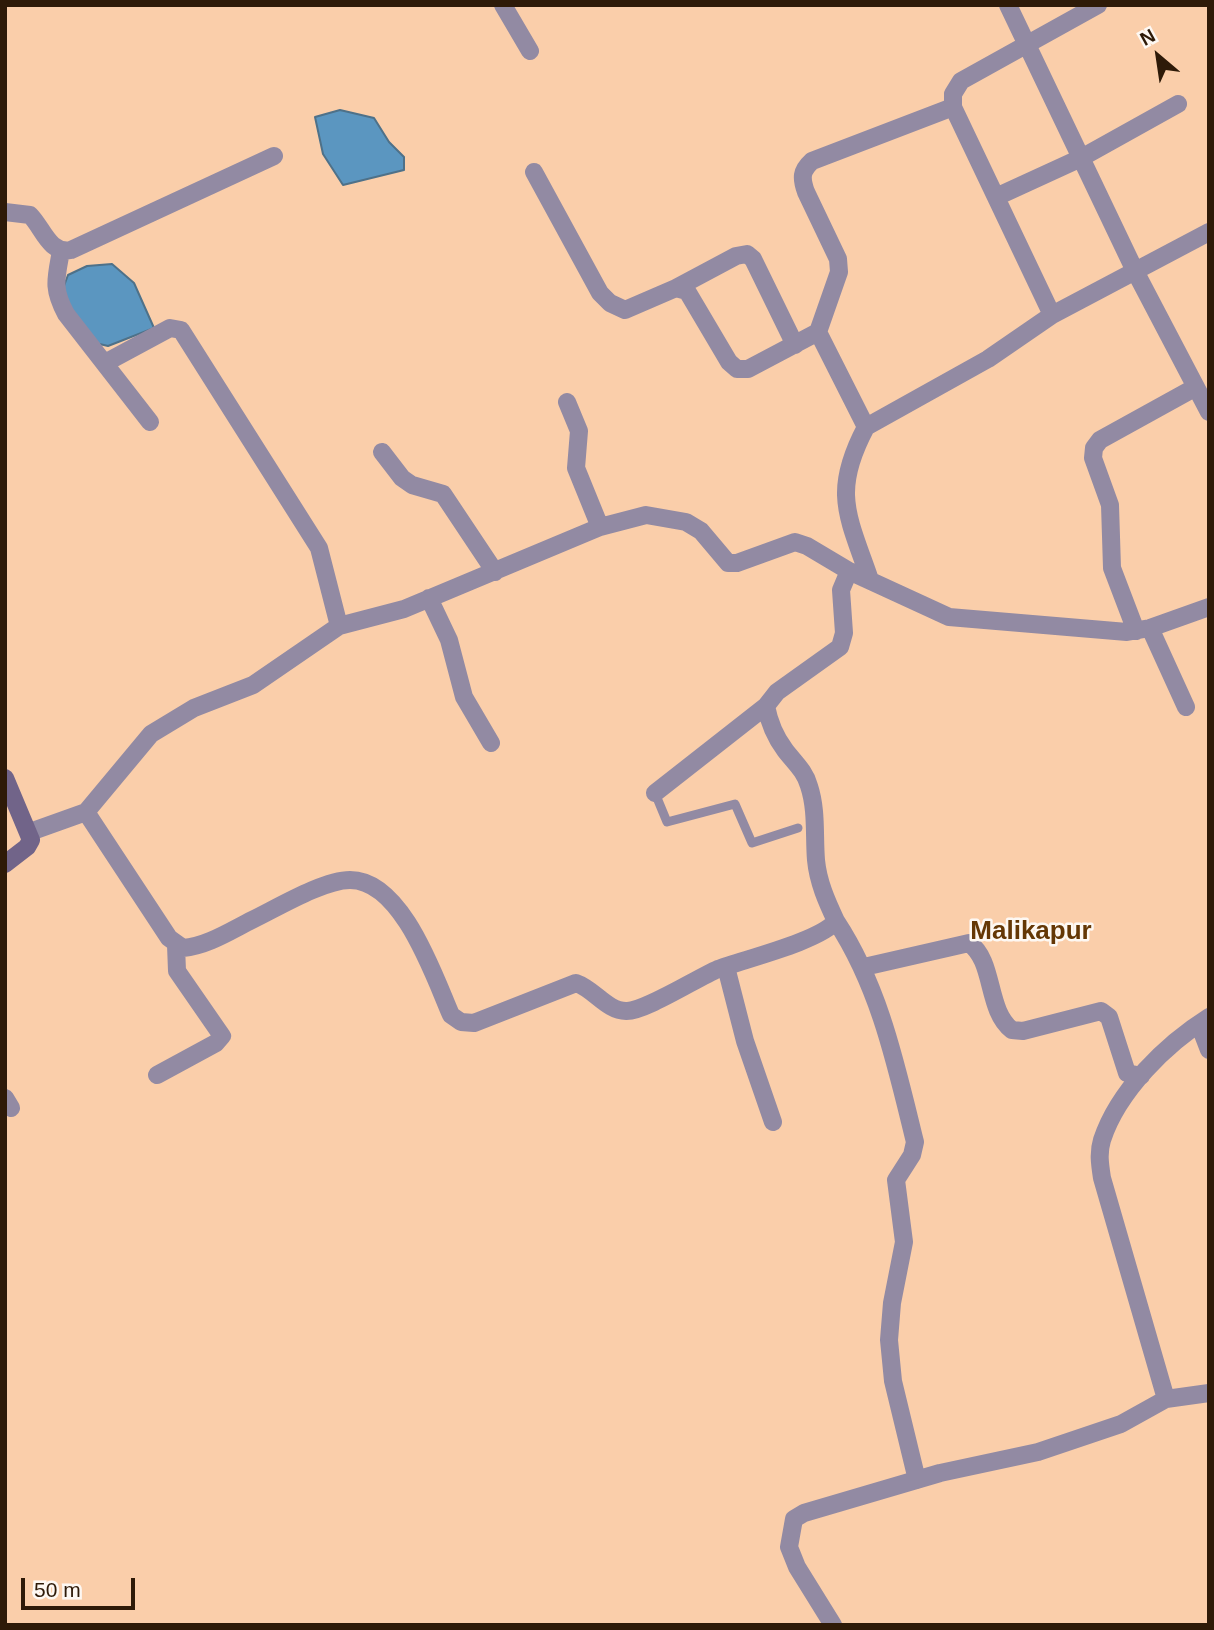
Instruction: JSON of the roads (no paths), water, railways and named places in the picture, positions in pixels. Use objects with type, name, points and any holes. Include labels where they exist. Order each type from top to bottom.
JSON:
[{"type":"street","points":[[503,5],[530,51]]},
{"type":"street","points":[[1008,5],[1135,271],[1209,412]]},
{"type":"street","points":[[1052,315],[953,107],[953,94],[961,81],[1098,5]]},
{"type":"street","points":[[996,198],[1081,158],[1178,104]]},
{"type":"street","points":[[676,288],[687,291],[729,362],[737,369],[748,369],[818,332],[839,272],[838,260],[802,180],[804,169],[812,161],[953,107]]},
{"type":"street","points":[[5,212],[30,215],[54,248],[61,251],[274,156]]},
{"type":"street","points":[[534,172],[600,293],[610,303],[625,310],[676,288],[736,256],[747,254],[754,259],[795,345]]},
{"type":"street","points":[[869,577],[845,507],[845,486],[857,444],[866,427],[988,359],[1052,315],[1209,232]]},
{"type":"street","points":[[61,251],[54,285],[66,314],[150,422]]},
{"type":"street","points":[[105,363],[170,328],[181,330],[319,548],[340,626]]},
{"type":"street","points":[[818,332],[866,427]]},
{"type":"street","points":[[1186,707],[1111,568],[1111,515],[1094,458],[1094,448],[1100,440],[1196,387]]},
{"type":"street","points":[[567,402],[579,431],[576,468],[600,527]]},
{"type":"street","points":[[382,452],[402,478],[412,485],[443,494],[495,572]]},
{"type":"street","points":[[30,832],[86,812],[151,734],[194,708],[253,685],[340,626],[404,609],[600,527],[646,515],[686,522],[701,530],[728,562],[737,563],[795,542],[948,617],[1143,629],[1209,607]]},
{"type":"street","points":[[655,793],[766,706],[777,692],[840,647],[844,633],[841,590],[849,570]]},
{"type":"street","points":[[429,598],[447,633],[464,697],[491,743]]},
{"type":"street","points":[[766,706],[769,720],[783,748],[802,771],[810,787],[820,883],[836,921],[864,967],[874,992],[915,1142],[912,1155],[896,1180],[904,1242],[892,1303],[889,1340],[893,1381],[916,1480]]},
{"type":"street","points":[[5,778],[30,832],[27,847],[5,864]]},
{"type":"street","points":[[86,812],[176,945],[177,971],[222,1037],[216,1043],[157,1075]]},
{"type":"street","points":[[176,945],[195,947],[320,888],[349,880],[371,887],[409,924],[420,942],[451,1015],[461,1022],[474,1023],[576,983],[591,989],[616,1009],[632,1011],[726,967],[816,936],[836,921]]},
{"type":"street","points":[[864,967],[969,943],[978,953],[1000,1015],[1012,1030],[1023,1031],[1101,1011],[1109,1017],[1127,1073],[1141,1076]]},
{"type":"street","points":[[726,967],[745,1041],[773,1122]]},
{"type":"street","points":[[1166,1399],[1102,1178],[1099,1156],[1102,1140],[1111,1121],[1141,1076],[1204,1021]]},
{"type":"street","points":[[1204,1021],[1209,1050]]},
{"type":"street","points":[[833,1625],[797,1567],[789,1547],[794,1520],[831,1502],[1058,1446],[1121,1424],[1166,1399],[1209,1393]]},
{"type":"lane","points":[[655,793],[667,822],[735,804],[752,843],[798,828]]},
{"type":"water","points":[[340,110],[374,118],[389,142],[404,157],[404,170],[343,185],[323,154],[315,117]]},
{"type":"water","points":[[112,264],[134,283],[154,328],[108,346],[91,342],[61,294],[68,275],[87,266]]},
{"type":"district","name":"Malikapur","points":[[1031,932]]}]
